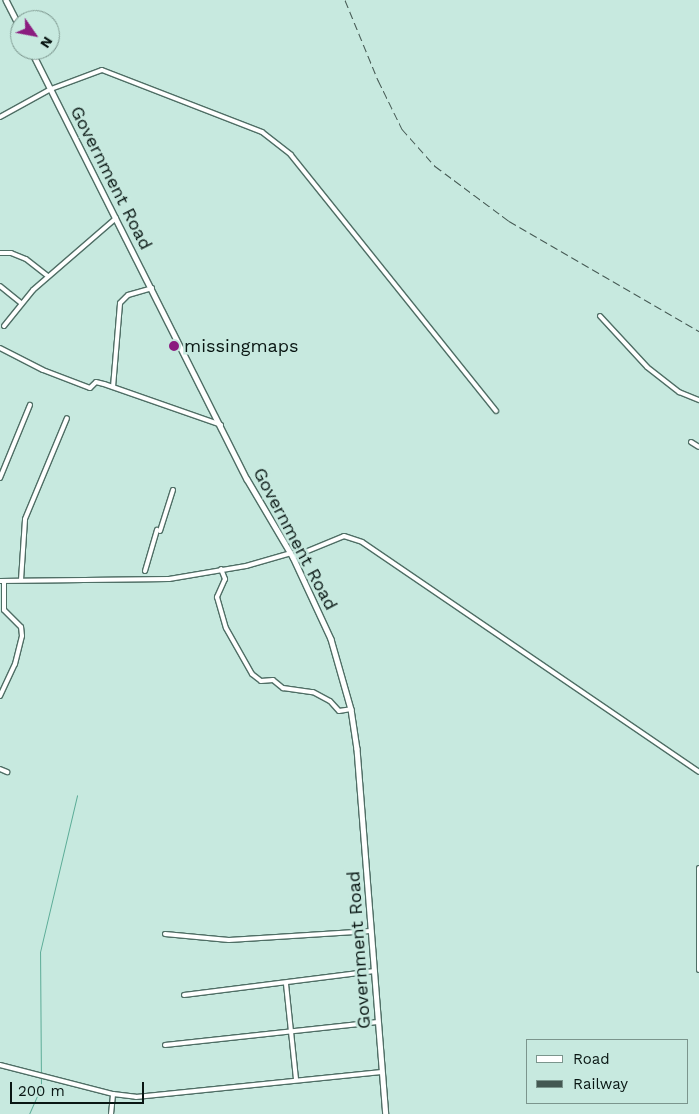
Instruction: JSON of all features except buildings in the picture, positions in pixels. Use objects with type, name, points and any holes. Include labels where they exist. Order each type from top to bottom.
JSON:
[{"type":"street","name":"Government Road","points":[[36,60],[247,479],[292,555],[331,639],[351,709],[386,1114]]},
{"type":"street","points":[[0,117],[51,89],[94,73],[111,72],[247,124],[276,141],[307,175],[496,411]]},
{"type":"street","points":[[4,326],[21,303],[48,276],[116,218]]},
{"type":"street","points":[[0,253],[12,253],[26,259],[48,276]]},
{"type":"street","points":[[0,286],[21,303]]},
{"type":"street","points":[[112,387],[120,303],[128,295],[152,288]]},
{"type":"street","points":[[600,316],[647,367],[678,392],[699,400]]},
{"type":"street","points":[[0,348],[43,370],[90,388],[96,382],[222,426]]},
{"type":"street","points":[[0,478],[30,405]]},
{"type":"street","points":[[21,580],[25,519],[67,418]]},
{"type":"street","points":[[691,442],[699,447]]},
{"type":"street","points":[[144,570],[173,490]]},
{"type":"street","points":[[0,696],[22,636],[21,627],[2,611],[2,581],[153,581],[292,555],[334,538],[353,537],[699,772]]},
{"type":"street","points":[[221,569],[225,579],[217,597],[226,628],[252,674],[261,681],[273,680],[283,688],[313,692],[330,701],[339,711],[351,709]]},
{"type":"street","points":[[0,678],[6,682]]},
{"type":"street","points":[[0,769],[7,772]]},
{"type":"street","points":[[699,868],[699,970]]},
{"type":"street","points":[[165,934],[230,940],[371,931]]},
{"type":"street","points":[[184,995],[286,984],[374,971]]},
{"type":"street","points":[[286,984],[296,1079]]},
{"type":"street","points":[[165,1045],[378,1022]]},
{"type":"street","points":[[0,1065],[113,1094],[144,1096],[296,1079],[382,1072]]},
{"type":"street","points":[[112,1114],[113,1094]]},
{"type":"waterway","points":[[29,1114],[41,1087],[40,952],[77,795]]},
{"type":"railway","points":[[345,0],[378,80],[402,129],[435,166],[509,221],[699,331]]},
{"type":"place","name":"missingmaps","points":[[174,346]]}]
